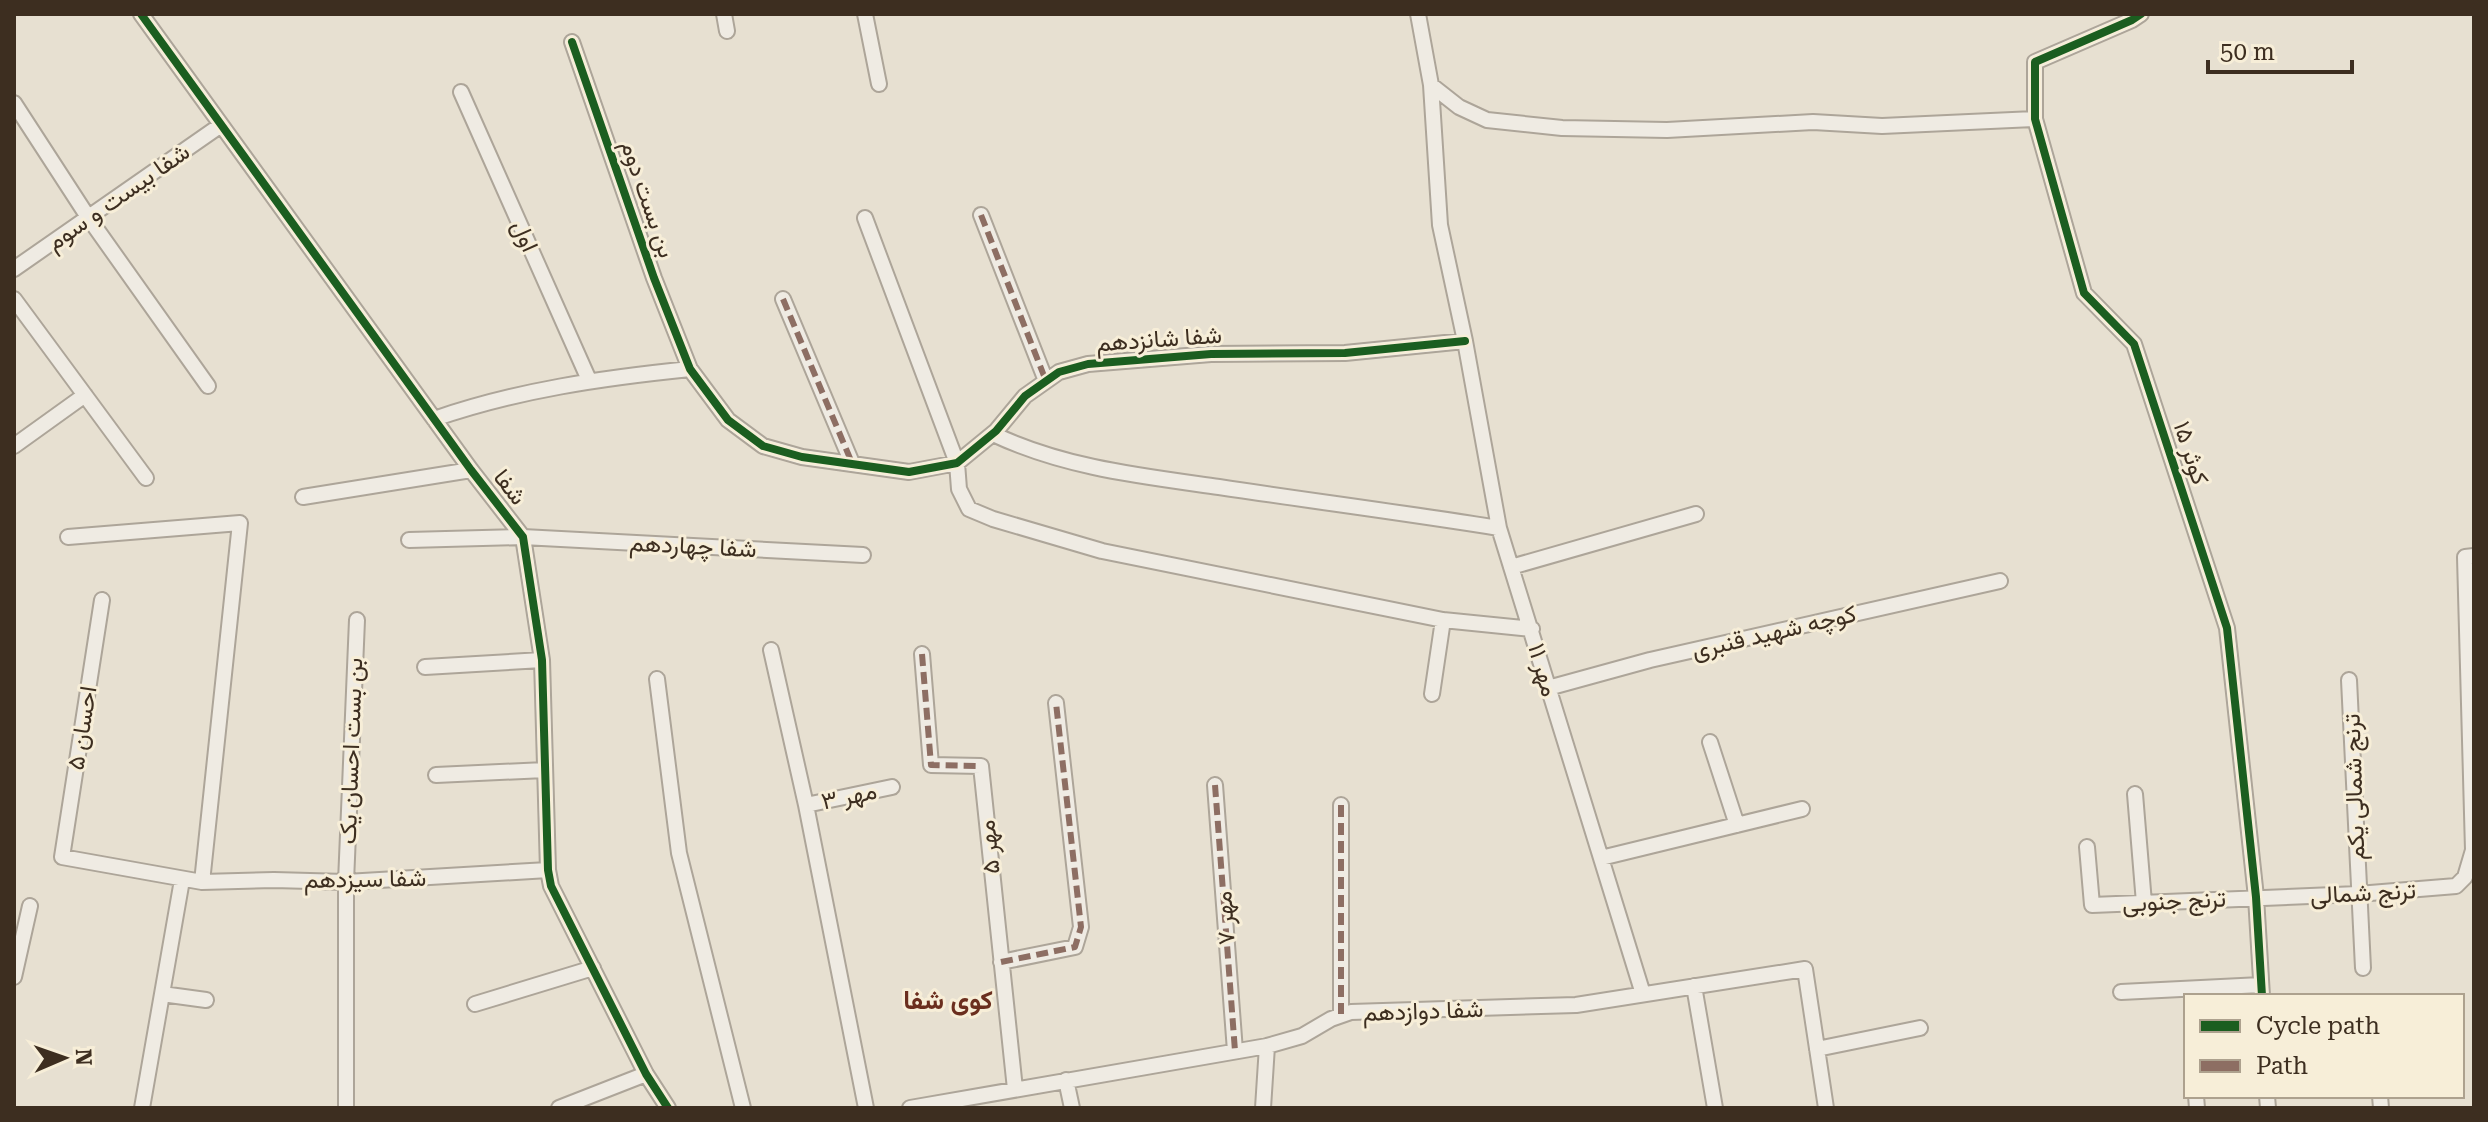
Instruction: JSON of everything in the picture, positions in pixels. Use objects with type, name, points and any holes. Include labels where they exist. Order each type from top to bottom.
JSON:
[{"type":"street","name":"شفا","points":[[141,14],[471,470],[523,537],[542,660],[551,886],[646,1074],[668,1108]]},
{"type":"street","points":[[724,14],[727,31]]},
{"type":"street","points":[[865,14],[879,84]]},
{"type":"street","name":"مهر ۱۱","points":[[1418,14],[1431,85],[1440,225],[1499,528],[1643,994]]},
{"type":"street","name":"کوثر ۱۵","points":[[2141,14],[2035,62],[2035,119],[2084,293],[2134,344],[2227,628],[2256,897],[2261,990]]},
{"type":"street","name":"بن بست دوم","points":[[572,42],[654,278],[690,369]]},
{"type":"street","points":[[1431,85],[1459,107],[1487,120],[1562,128],[1667,130],[1798,123],[1882,126],[2035,119]]},
{"type":"street","name":"اول","points":[[461,92],[589,380]]},
{"type":"street","points":[[14,103],[88,217],[208,386]]},
{"type":"street","name":"شفا بیست و سوم","points":[[14,269],[221,125]]},
{"type":"street","points":[[981,215],[1046,381]]},
{"type":"street","points":[[865,218],[957,463],[959,489],[969,509],[1102,551],[1443,620],[1532,629]]},
{"type":"street","points":[[14,299],[146,478]]},
{"type":"street","points":[[783,299],[852,463]]},
{"type":"street","name":"شفا شانزدهم","points":[[690,369],[728,420],[763,446],[802,457],[909,472],[957,463],[993,434],[1025,396],[1059,372],[1088,364],[1211,354],[1345,353],[1465,341]]},
{"type":"street","points":[[434,419],[477,404],[589,380],[690,369]]},
{"type":"street","points":[[14,446],[85,395]]},
{"type":"street","points":[[993,434],[1024,448],[1103,470],[1367,506],[1499,528]]},
{"type":"street","points":[[303,497],[471,470]]},
{"type":"street","points":[[1511,567],[1696,514]]},
{"type":"street","points":[[68,537],[240,523],[202,882]]},
{"type":"street","name":"شفا چهاردهم","points":[[409,540],[523,537],[863,555]]},
{"type":"street","name":"ترنج شمالی","points":[[2256,897],[2448,888],[2456,886],[2465,877],[2473,850],[2465,557],[2474,556]]},
{"type":"street","name":"کوچه شهید قنبری","points":[[1548,688],[1650,660],[2000,581]]},
{"type":"street","name":"احسان ۵","points":[[62,857],[102,600]]},
{"type":"street","name":"بن بست احسان یک","points":[[346,1108],[346,882],[357,620]]},
{"type":"street","points":[[1432,694],[1443,620]]},
{"type":"street","points":[[771,650],[806,805],[866,1108]]},
{"type":"street","name":"مهر ۵","points":[[922,654],[931,765],[981,766],[1015,1089]]},
{"type":"street","points":[[425,667],[542,660]]},
{"type":"street","points":[[657,679],[679,853],[743,1108]]},
{"type":"street","name":"ترنج شمالی یکم","points":[[2349,680],[2363,968]]},
{"type":"street","points":[[1001,962],[1075,947],[1081,927],[1056,703]]},
{"type":"street","points":[[1710,742],[1737,825]]},
{"type":"street","points":[[436,775],[545,770]]},
{"type":"street","name":"مهر ۷","points":[[1215,785],[1235,1051]]},
{"type":"street","name":"مهر ۳","points":[[806,805],[892,787]]},
{"type":"street","points":[[2135,794],[2144,903]]},
{"type":"street","points":[[1341,805],[1341,1014]]},
{"type":"street","points":[[1601,858],[1802,809]]},
{"type":"street","name":"ترنج جنوبی","points":[[2087,847],[2092,905],[2256,897]]},
{"type":"street","name":"شفا سیزدهم","points":[[62,857],[202,882],[346,882],[548,870]]},
{"type":"street","points":[[142,1108],[182,880]]},
{"type":"street","points":[[14,977],[30,906]]},
{"type":"street","points":[[475,1004],[593,968]]},
{"type":"street","name":"شفا دوازدهم","points":[[910,1108],[1267,1046],[1302,1036],[1341,1014],[1576,1005],[1805,969],[1826,1108]]},
{"type":"street","points":[[1694,986],[1715,1108]]},
{"type":"street","points":[[2121,992],[2261,990]]},
{"type":"street","points":[[162,994],[206,1000]]},
{"type":"street","points":[[1817,1049],[1920,1028]]},
{"type":"street","points":[[1263,1108],[1267,1046]]},
{"type":"street","points":[[559,1108],[646,1074]]},
{"type":"street","points":[[1066,1080],[1072,1108]]},
{"type":"marked path","points":[[981,215],[1046,381]]},
{"type":"marked path","points":[[783,299],[852,463]]},
{"type":"marked path","points":[[922,654],[931,765],[981,766]]},
{"type":"marked path","points":[[1001,962],[1075,947],[1081,927],[1056,703]]},
{"type":"marked path","points":[[1215,785],[1235,1051]]},
{"type":"marked path","points":[[1341,805],[1341,1014]]},
{"type":"cycle path","points":[[141,14],[471,470],[523,537],[542,660],[551,886],[646,1074],[668,1108]]},
{"type":"cycle path","points":[[2141,14],[2035,62],[2035,119],[2084,293],[2134,344],[2227,628],[2256,897],[2262,994]]},
{"type":"cycle path","points":[[572,42],[654,278],[690,369],[728,420],[763,446],[802,457],[909,472],[957,463],[996,431],[1025,396],[1059,372],[1088,364],[1211,354],[1345,353],[1465,341]]},
{"type":"district","name":"کوی شفا","points":[[948,1000]]}]
